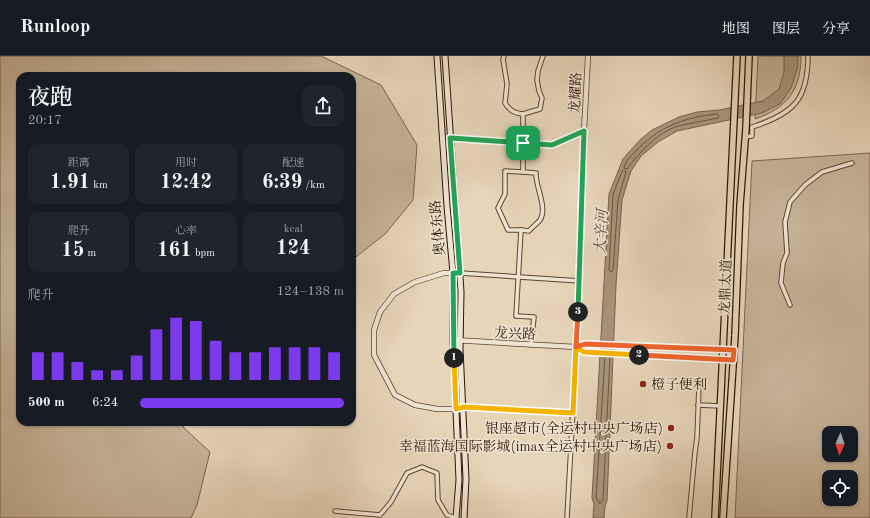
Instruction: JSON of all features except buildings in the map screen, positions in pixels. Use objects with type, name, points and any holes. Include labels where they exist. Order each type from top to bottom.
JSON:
[{"type":"main road","name":"奥体东路","points":[[437,56],[453,273],[453,340],[459,480],[456,518]]},
{"type":"main road","points":[[445,56],[461,292],[461,341],[466,479],[464,518]]},
{"type":"main road","name":"龙鼎大道","points":[[715,518],[737,56]]},
{"type":"main road","name":"龙鼎大道","points":[[723,518],[734,350],[740,205],[746,128],[749,56]]},
{"type":"street","points":[[504,56],[503,59],[507,84],[505,103],[516,114],[523,114],[540,109],[542,98],[537,80],[538,71],[543,56]]},
{"type":"street","name":"龙耀路","points":[[584,131],[588,56]]},
{"type":"street","points":[[745,137],[752,136],[752,127],[783,115],[796,104],[806,86],[808,56]]},
{"type":"street","points":[[523,114],[523,172]]},
{"type":"street","points":[[450,138],[552,145],[584,131],[580,281],[567,518]]},
{"type":"street","points":[[790,305],[781,283],[783,262],[787,253],[786,222],[790,202],[805,186],[822,172],[852,163]]},
{"type":"street","points":[[505,171],[536,173],[535,180],[541,198],[542,207],[541,219],[529,231],[521,230],[508,230],[498,208],[505,194],[505,171]]},
{"type":"street","points":[[521,230],[516,316],[534,317],[531,345]]},
{"type":"street","points":[[573,413],[464,407],[456,409],[437,409],[415,405],[394,395],[374,355],[374,330],[380,312],[394,294],[415,282],[444,273],[580,281]]},
{"type":"street","name":"龙兴路","points":[[453,340],[576,347],[585,344],[723,348],[734,350]]},
{"type":"street","name":"龙兴路","points":[[576,347],[584,352],[733,360]]},
{"type":"street","points":[[689,518],[697,438],[699,386]]},
{"type":"street","points":[[698,405],[721,406]]},
{"type":"street","points":[[335,511],[380,515],[391,502],[407,473],[422,467],[437,473],[438,500],[447,515],[456,518]]},
{"type":"shaded area","points":[[0,56],[321,56],[354,72],[16,72],[16,426],[183,426],[210,452],[197,505],[191,518],[0,518]]},
{"type":"shaded area","points":[[758,56],[801,56],[798,79],[790,96],[776,109],[755,119]]},
{"type":"shaded area","points":[[356,73],[381,85],[417,145],[413,200],[385,234],[356,257]]},
{"type":"shaded area","points":[[870,153],[870,518],[735,518],[752,161]]},
{"type":"water","points":[[784,56],[798,56],[798,66],[791,88],[780,104],[762,113],[677,131],[658,142],[641,156],[631,171],[622,200],[616,285],[607,501],[604,518],[593,518],[594,504],[592,498],[609,194],[623,159],[640,140],[652,130],[679,117],[697,112],[719,110],[763,101],[779,89],[784,72]]},
{"type":"place","name":"橙子便利","points":[[643,384]]},
{"type":"place","name":"银座超市(全运村中央广场店)","points":[[671,428]]},
{"type":"place","name":"幸福蓝海国际影城(imax全运村中央广场店)","points":[[670,446]]},
{"type":"route","points":[[523,143],[450,138],[460,273],[453,273],[453,340],[456,409],[464,407],[573,413],[576,347],[584,352],[733,360],[734,350],[723,348],[585,344],[576,347],[580,281],[584,131],[552,145],[523,143]]},
{"type":"water label","name":"大辛河","points":[[601,232]]}]
